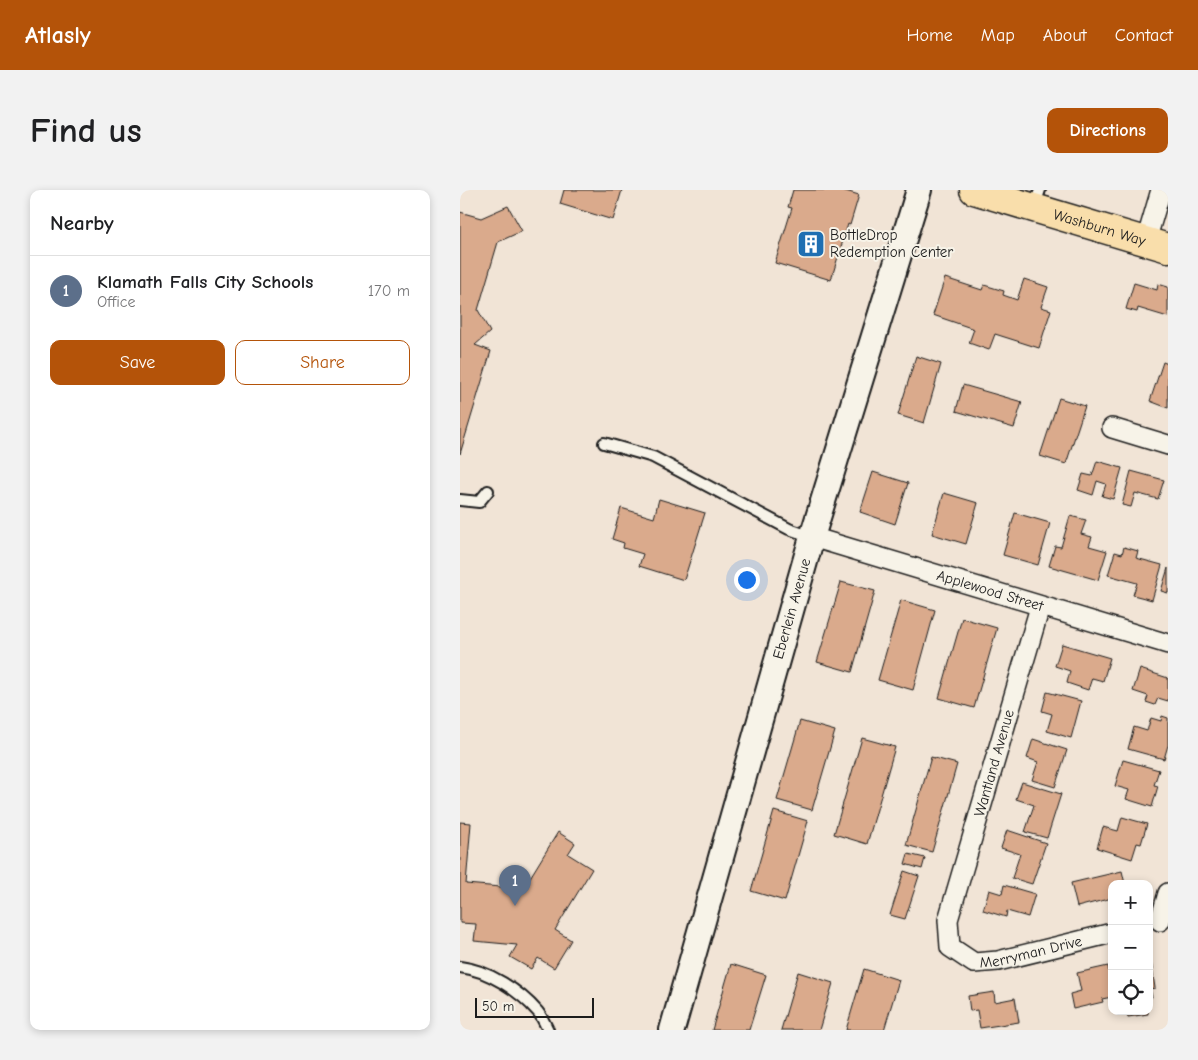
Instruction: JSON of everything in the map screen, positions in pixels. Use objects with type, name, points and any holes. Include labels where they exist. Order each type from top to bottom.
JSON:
[{"type":"main road","name":"Washburn Way","points":[[974,190],[1037,199],[1157,244]]},
{"type":"street","name":"Eberlein Avenue","points":[[672,1030],[812,537],[919,190]]},
{"type":"street","points":[[1157,244],[1161,190]]},
{"type":"street","points":[[1112,428],[1168,445]]},
{"type":"street","name":"Applewood Street","points":[[812,537],[1168,644]]},
{"type":"street","name":"Wantland Avenue","points":[[948,920],[1040,607]]},
{"type":"street","points":[[1159,921],[1168,893]]},
{"type":"street","name":"Merryman Drive","points":[[948,920],[950,947],[974,963],[998,961],[1108,934]]},
{"type":"lane","points":[[604,443],[653,457],[790,529],[812,537]]},
{"type":"lane","points":[[460,500],[479,502],[488,491]]},
{"type":"lane","points":[[460,967],[485,974],[512,990],[539,1013],[548,1030]]},
{"type":"building","points":[[564,190],[622,190],[613,220],[560,204]]},
{"type":"building","name":"BottleDrop Redemption Center","points":[[793,190],[842,190],[859,195],[831,280],[775,263],[792,208],[788,207]]},
{"type":"building","points":[[508,206],[522,231],[498,242],[478,310],[490,332],[475,345],[491,351],[460,454],[460,212],[481,218]]},
{"type":"building","points":[[945,278],[982,290],[984,285],[1004,291],[1003,295],[1017,300],[1024,279],[1048,287],[1041,307],[1051,310],[1039,348],[995,334],[989,350],[969,343],[974,329],[933,315]]},
{"type":"building","points":[[1134,283],[1157,290],[1158,284],[1168,287],[1168,317],[1138,308],[1137,312],[1126,309]]},
{"type":"building","points":[[916,356],[941,364],[924,423],[898,415]]},
{"type":"building","points":[[1163,362],[1168,364],[1168,408],[1150,401]]},
{"type":"building","points":[[963,385],[1022,402],[1014,428],[956,411]]},
{"type":"building","points":[[1059,398],[1085,406],[1066,464],[1040,456]]},
{"type":"building","points":[[1097,461],[1122,468],[1113,499],[1102,496],[1106,484],[1097,481],[1093,495],[1078,490],[1083,474],[1092,476]]},
{"type":"building","points":[[1131,471],[1164,480],[1158,499],[1135,493],[1131,507],[1122,505]]},
{"type":"building","points":[[873,472],[908,483],[895,524],[860,512]]},
{"type":"building","points":[[944,493],[978,503],[966,544],[932,534]]},
{"type":"building","points":[[659,499],[705,513],[684,580],[639,566],[643,554],[623,548],[624,543],[612,539],[621,508],[654,518]]},
{"type":"building","points":[[1015,513],[1050,523],[1038,565],[1003,555]]},
{"type":"building","points":[[1070,516],[1086,520],[1081,534],[1092,537],[1089,546],[1107,551],[1098,580],[1049,566],[1055,546],[1061,547]]},
{"type":"building","points":[[1124,547],[1138,551],[1136,558],[1162,565],[1152,600],[1133,595],[1137,583],[1108,575],[1115,552],[1122,554]]},
{"type":"building","points":[[1168,568],[1168,593],[1161,591]]},
{"type":"building","points":[[841,582],[875,591],[852,672],[817,662]]},
{"type":"building","points":[[901,600],[935,610],[913,690],[878,680]]},
{"type":"building","points":[[962,618],[997,628],[974,708],[939,698]]},
{"type":"building","points":[[1062,644],[1110,658],[1103,681],[1092,678],[1088,690],[1067,683],[1070,671],[1055,666]]},
{"type":"building","points":[[1140,669],[1168,678],[1168,701],[1158,698],[1155,705],[1146,702],[1148,696],[1133,691]]},
{"type":"building","points":[[1047,692],[1081,701],[1071,738],[1047,731],[1052,714],[1042,711]]},
{"type":"building","points":[[1162,716],[1168,718],[1168,745],[1164,759],[1128,749],[1134,727],[1147,731],[1151,718],[1161,721]]},
{"type":"building","points":[[800,721],[835,731],[812,810],[777,800]]},
{"type":"building","points":[[862,738],[895,747],[867,844],[834,834]]},
{"type":"building","points":[[1033,739],[1067,750],[1055,787],[1032,780],[1038,762],[1027,758]]},
{"type":"building","points":[[931,757],[957,764],[932,852],[906,845]]},
{"type":"building","points":[[1123,760],[1159,770],[1154,785],[1158,786],[1152,807],[1126,799],[1129,790],[1115,786]]},
{"type":"building","points":[[1022,782],[1061,794],[1047,838],[1025,832],[1034,805],[1016,799]]},
{"type":"building","points":[[774,811],[808,821],[785,901],[751,891]]},
{"type":"building","points":[[1122,817],[1147,824],[1141,844],[1137,843],[1132,859],[1097,848],[1103,827],[1118,831]]},
{"type":"building","points":[[460,822],[471,823],[466,884],[523,889],[558,832],[575,843],[568,854],[592,869],[555,930],[571,940],[554,968],[538,958],[531,969],[510,957],[517,945],[474,941],[476,924],[460,923]]},
{"type":"building","points":[[1007,830],[1046,843],[1032,884],[1012,878],[1020,854],[1001,848]]},
{"type":"building","points":[[908,854],[925,858],[922,869],[905,864]]},
{"type":"building","points":[[904,871],[919,876],[905,919],[890,915]]},
{"type":"building","points":[[1122,871],[1124,880],[1108,880],[1108,899],[1077,907],[1071,883]]},
{"type":"building","points":[[1004,885],[1035,894],[1028,917],[1007,911],[1006,917],[983,910],[989,890],[1002,894]]},
{"type":"building","points":[[731,964],[766,975],[749,1030],[712,1030]]},
{"type":"building","points":[[1108,966],[1108,998],[1102,999],[1103,1002],[1073,1009],[1070,994],[1081,991],[1077,973]]},
{"type":"building","points":[[864,969],[899,980],[884,1030],[846,1030]]},
{"type":"building","points":[[798,972],[833,983],[819,1030],[781,1030]]},
{"type":"building","points":[[994,992],[995,1002],[1015,998],[1019,1022],[980,1028],[977,1010],[970,1011],[968,996]]},
{"type":"place","name":"BottleDrop Redemption Center","points":[[811,244]]},
{"type":"place","name":"Klamath Falls City Schools","points":[[515,906]]}]
